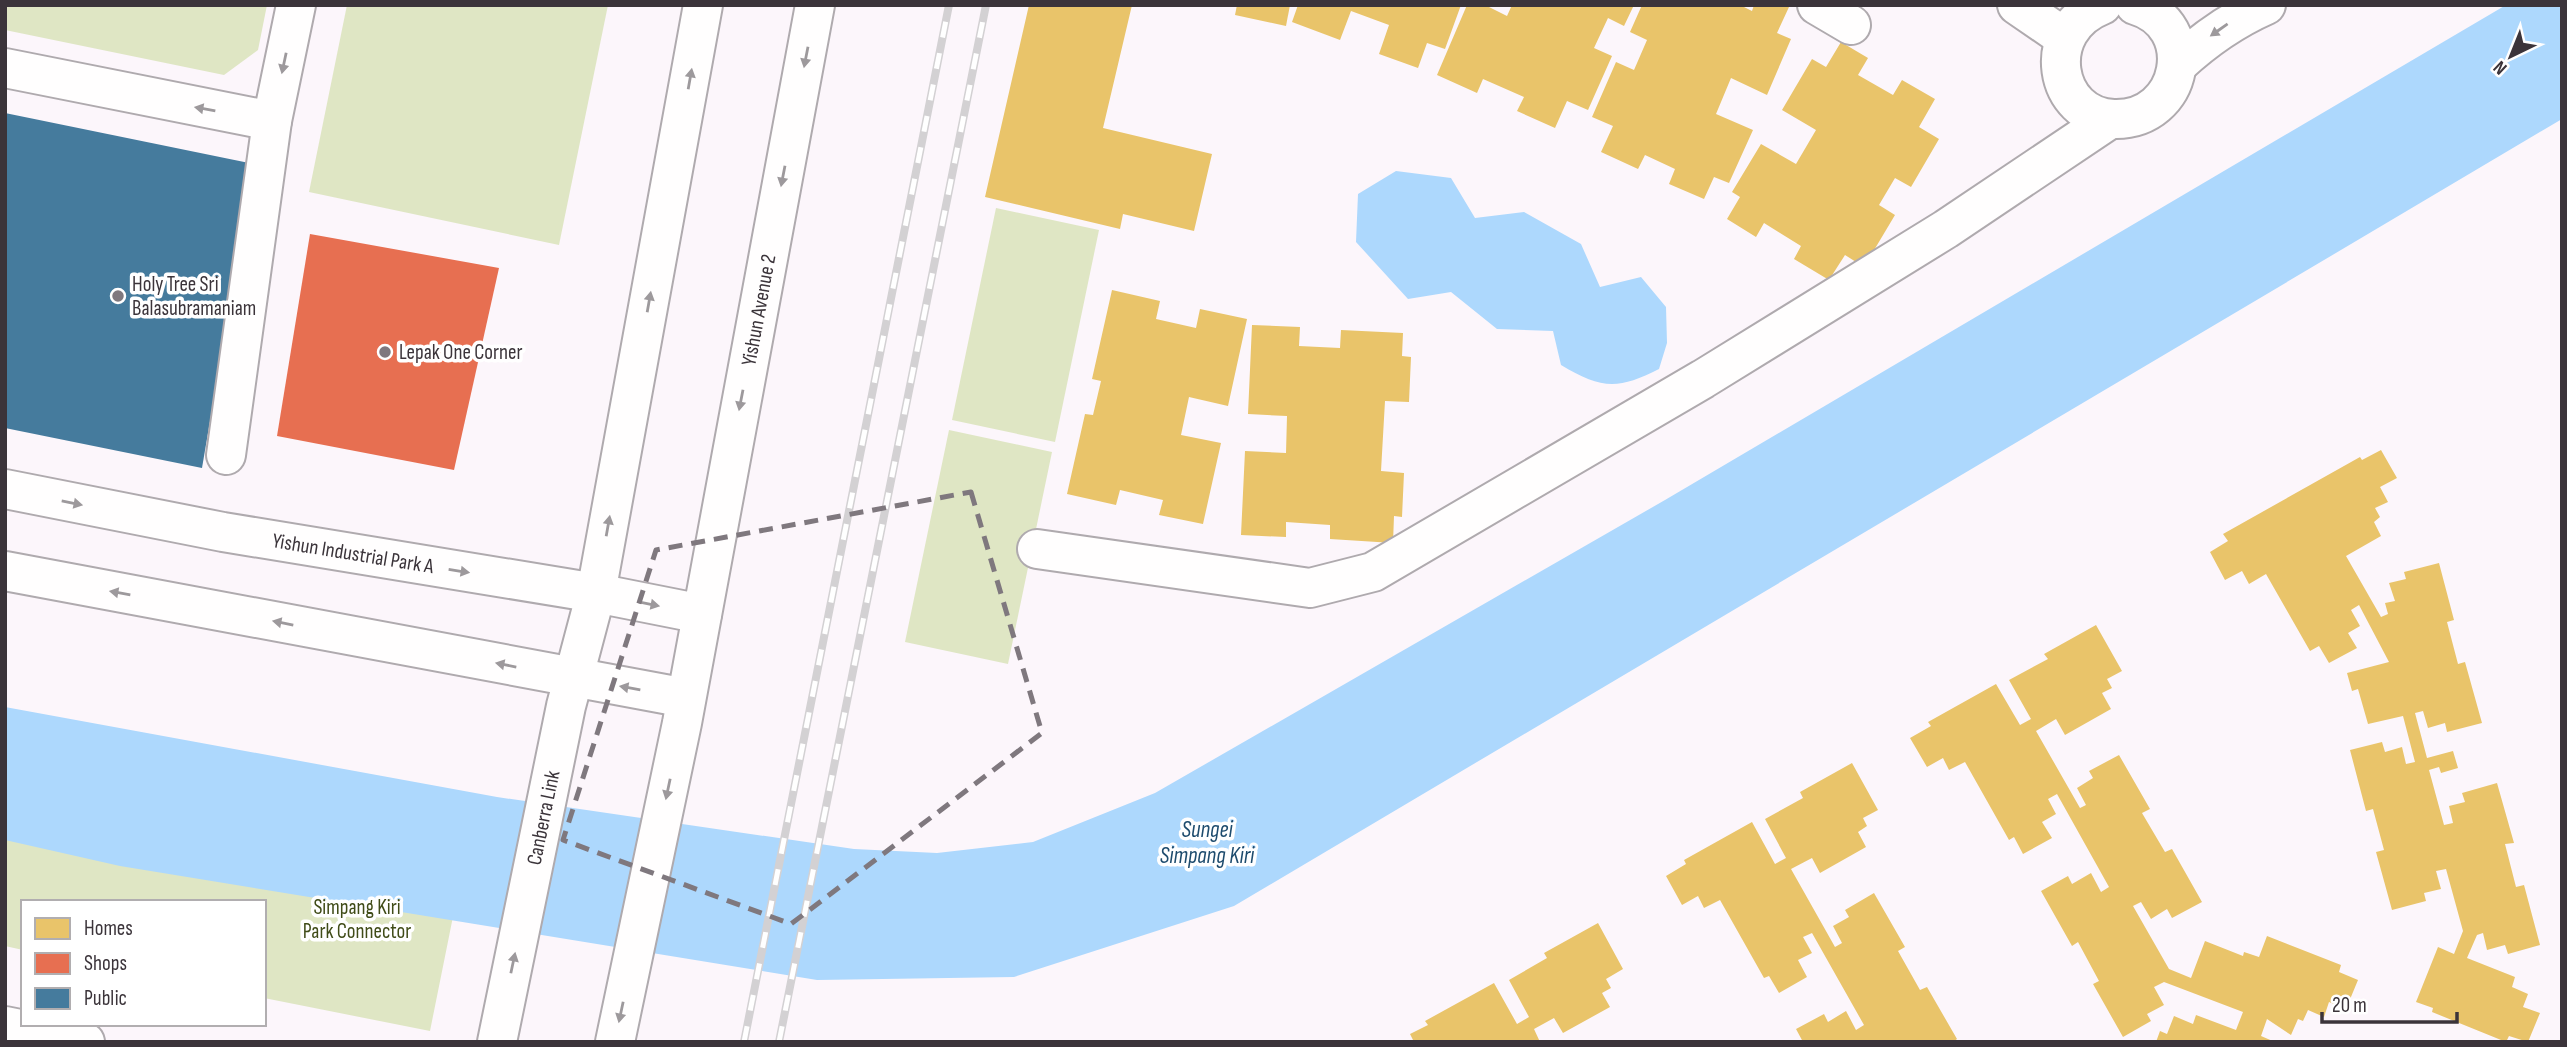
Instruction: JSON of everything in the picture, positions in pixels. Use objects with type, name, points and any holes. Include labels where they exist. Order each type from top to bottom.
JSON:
[{"type":"main road","points":[[226,455],[272,121],[296,5]]},
{"type":"main road","points":[[596,593],[703,5]]},
{"type":"main road","name":"Yishun Avenue 2","points":[[702,614],[815,5]]},
{"type":"main road","points":[[1817,5],[1852,25]]},
{"type":"main road","points":[[2017,5],[2064,38]]},
{"type":"main road","points":[[2102,5],[2074,22],[2064,38],[2060,54],[2067,88],[2091,113],[2110,119],[2138,116],[2163,100],[2173,84],[2178,65],[2169,31],[2159,18],[2144,6]]},
{"type":"main road","points":[[2178,65],[2203,41],[2234,19],[2266,5]]},
{"type":"main road","points":[[5,68],[272,121]]},
{"type":"main road","points":[[1037,549],[1310,588],[1373,572],[1715,372],[1946,229],[2110,119]]},
{"type":"main road","name":"Yishun Industrial Park A","points":[[5,489],[223,532],[596,593],[702,614]]},
{"type":"main road","points":[[5,572],[570,692],[684,710]]},
{"type":"main road","name":"Canberra Link","points":[[498,1036],[570,692],[596,593]]},
{"type":"main road","points":[[615,1042],[702,614]]},
{"type":"main road","points":[[5,1026],[85,1042]]},
{"type":"highlighted area","points":[[971,492],[1042,733],[791,924],[563,840],[656,550]]},
{"type":"green space","points":[[5,5],[267,5],[258,50],[224,75],[5,30]]},
{"type":"green space","points":[[347,5],[608,5],[559,245],[309,192]]},
{"type":"green space","points":[[996,208],[1099,230],[1055,442],[952,420]]},
{"type":"green space","points":[[949,430],[1052,452],[1008,664],[905,642]]},
{"type":"green space","name":"Simpang Kiri Park Connector","points":[[5,753],[467,847],[430,1031],[266,998],[266,900],[21,900],[21,950],[5,946]]},
{"type":"water","name":"Sungei Simpang Kiri","points":[[2506,5],[2562,5],[2562,119],[1234,906],[1014,977],[817,980],[120,866],[5,840],[5,707],[497,797],[854,849],[937,853],[1033,842],[1155,793],[1665,500]]},
{"type":"water","points":[[1396,171],[1451,178],[1475,218],[1524,212],[1581,244],[1600,287],[1641,277],[1666,307],[1667,343],[1659,369],[1621,383],[1610,384],[1587,379],[1561,365],[1553,331],[1497,329],[1451,292],[1408,299],[1356,242],[1358,194]]},
{"type":"building: Homes","points":[[1029,5],[1132,5],[1103,128],[1212,154],[1194,231],[1123,214],[1120,229],[985,197]]},
{"type":"building: Homes","points":[[1237,5],[1290,5],[1286,26],[1235,15]]},
{"type":"building: Homes","points":[[1298,5],[1461,5],[1445,49],[1427,43],[1418,68],[1379,54],[1389,25],[1351,11],[1340,40],[1292,22]]},
{"type":"building: Homes","points":[[1467,5],[1485,5],[1507,16],[1512,5],[1634,5],[1624,26],[1608,18],[1594,48],[1612,56],[1588,110],[1567,101],[1555,128],[1517,111],[1524,97],[1483,79],[1477,93],[1437,75]]},
{"type":"building: Homes","points":[[1642,5],[1740,5],[1752,11],[1754,5],[1789,7],[1777,33],[1791,39],[1767,95],[1731,78],[1716,114],[1753,130],[1729,183],[1714,177],[1704,199],[1669,184],[1675,169],[1645,155],[1638,169],[1601,152],[1613,126],[1592,117],[1616,62],[1634,70],[1647,40],[1630,32]]},
{"type":"building: Homes","points":[[1841,42],[1868,58],[1858,75],[1893,95],[1902,80],[1935,99],[1919,127],[1939,139],[1911,187],[1895,178],[1879,205],[1895,215],[1864,267],[1845,255],[1829,280],[1794,259],[1801,246],[1764,223],[1756,237],[1727,219],[1740,197],[1732,192],[1761,144],[1796,164],[1816,130],[1782,110],[1812,59],[1826,67]]},
{"type":"building: Homes","points":[[1112,290],[1160,301],[1156,319],[1196,328],[1200,309],[1247,319],[1228,406],[1189,397],[1181,435],[1221,443],[1203,524],[1159,515],[1163,500],[1120,490],[1116,505],[1067,494],[1085,414],[1093,415],[1101,381],[1092,379]]},
{"type":"building: Homes","points":[[1252,325],[1300,327],[1299,346],[1340,348],[1341,330],[1403,333],[1402,356],[1411,357],[1409,402],[1385,401],[1381,471],[1404,473],[1402,517],[1394,516],[1393,543],[1330,539],[1330,525],[1286,522],[1286,537],[1241,535],[1245,451],[1286,453],[1287,416],[1248,414]]},
{"type":"building: Homes","points":[[2381,450],[2397,478],[2380,487],[2388,502],[2375,508],[2380,517],[2374,522],[2381,536],[2346,556],[2381,617],[2388,614],[2385,603],[2395,601],[2389,583],[2406,579],[2404,572],[2439,563],[2454,620],[2447,622],[2458,664],[2465,662],[2482,723],[2447,732],[2445,723],[2428,728],[2423,711],[2415,713],[2427,758],[2453,751],[2458,768],[2441,773],[2439,767],[2429,770],[2444,825],[2453,823],[2449,806],[2465,802],[2462,793],[2497,783],[2514,843],[2505,844],[2516,887],[2524,885],[2540,945],[2508,954],[2505,945],[2487,950],[2483,933],[2477,935],[2467,958],[2515,977],[2512,987],[2528,994],[2523,1007],[2540,1013],[2528,1042],[2509,1036],[2506,1042],[2432,1012],[2433,1008],[2416,1002],[2438,947],[2454,954],[2463,931],[2446,869],[2436,871],[2441,889],[2424,893],[2426,901],[2392,910],[2376,852],[2384,850],[2373,809],[2366,811],[2350,750],[2382,742],[2385,752],[2402,747],[2406,764],[2415,762],[2403,716],[2368,724],[2358,689],[2352,691],[2347,673],[2389,662],[2359,605],[2351,610],[2360,626],[2348,633],[2357,648],[2329,663],[2319,646],[2310,651],[2266,574],[2249,584],[2242,571],[2225,580],[2210,552],[2228,541],[2223,534],[2360,457],[2362,460]]},
{"type":"building: Homes","points":[[2096,625],[2122,671],[2107,679],[2112,688],[2102,693],[2111,709],[2065,735],[2056,719],[2036,731],[2080,808],[2086,805],[2077,788],[2093,778],[2089,771],[2119,755],[2150,809],[2142,813],[2165,852],[2172,849],[2202,902],[2172,918],[2167,909],[2151,919],[2141,902],[2133,906],[2169,969],[2191,978],[2205,941],[2243,956],[2244,952],[2259,957],[2267,936],[2341,965],[2339,972],[2358,980],[2346,1009],[2329,1002],[2324,1017],[2308,1010],[2303,1021],[2298,1019],[2291,1035],[2267,1019],[2261,1036],[2275,1042],[2156,1042],[2160,1031],[2167,1034],[2174,1016],[2193,1024],[2196,1015],[2236,1030],[2243,1012],[2164,982],[2154,987],[2164,1005],[2147,1014],[2151,1021],[2123,1037],[2093,984],[2099,981],[2078,942],[2072,946],[2041,891],[2068,876],[2072,884],[2091,873],[2101,892],[2109,887],[2057,794],[2048,799],[2056,814],[2042,822],[2052,838],[2023,854],[2014,837],[2009,840],[1965,762],[1949,770],[1943,758],[1927,767],[1910,738],[1931,726],[1928,722],[1996,684],[2020,725],[2031,719],[2009,680],[2048,659],[2044,654]]},
{"type":"building: Homes","points":[[1852,763],[1878,810],[1863,818],[1867,826],[1858,832],[1866,847],[1820,873],[1812,858],[1791,869],[1835,947],[1842,943],[1833,926],[1849,917],[1845,910],[1874,893],[1905,947],[1898,951],[1920,990],[1927,987],[1957,1039],[1953,1042],[1803,1042],[1796,1029],[1824,1014],[1828,1022],[1846,1011],[1856,1030],[1864,1025],[1812,933],[1803,937],[1812,953],[1798,960],[1807,977],[1779,993],[1769,976],[1764,978],[1720,900],[1704,908],[1698,896],[1682,905],[1666,876],[1686,864],[1684,860],[1752,822],[1775,864],[1786,858],[1765,819],[1803,798],[1800,792]]},
{"type":"building: Homes","points":[[1598,923],[1623,969],[1606,979],[1611,988],[1602,993],[1610,1007],[1563,1033],[1554,1018],[1534,1029],[1540,1042],[1414,1042],[1410,1034],[1428,1025],[1425,1021],[1494,983],[1517,1024],[1529,1017],[1509,980],[1547,958],[1544,953]]},
{"type":"building: Shops","name":"Lepak One Corner","points":[[310,234],[499,268],[454,470],[277,436]]},
{"type":"building: Public","name":"Holy Tree Sri Balasubramaniam","points":[[5,113],[254,164],[202,468],[5,428]]},
{"type":"railway","points":[[744,1042],[949,5]]},
{"type":"railway","points":[[779,1042],[986,5]]},
{"type":"place","name":"Holy Tree Sri Balasubramaniam","points":[[118,296]]},
{"type":"place","name":"Lepak One Corner","points":[[385,352]]}]
